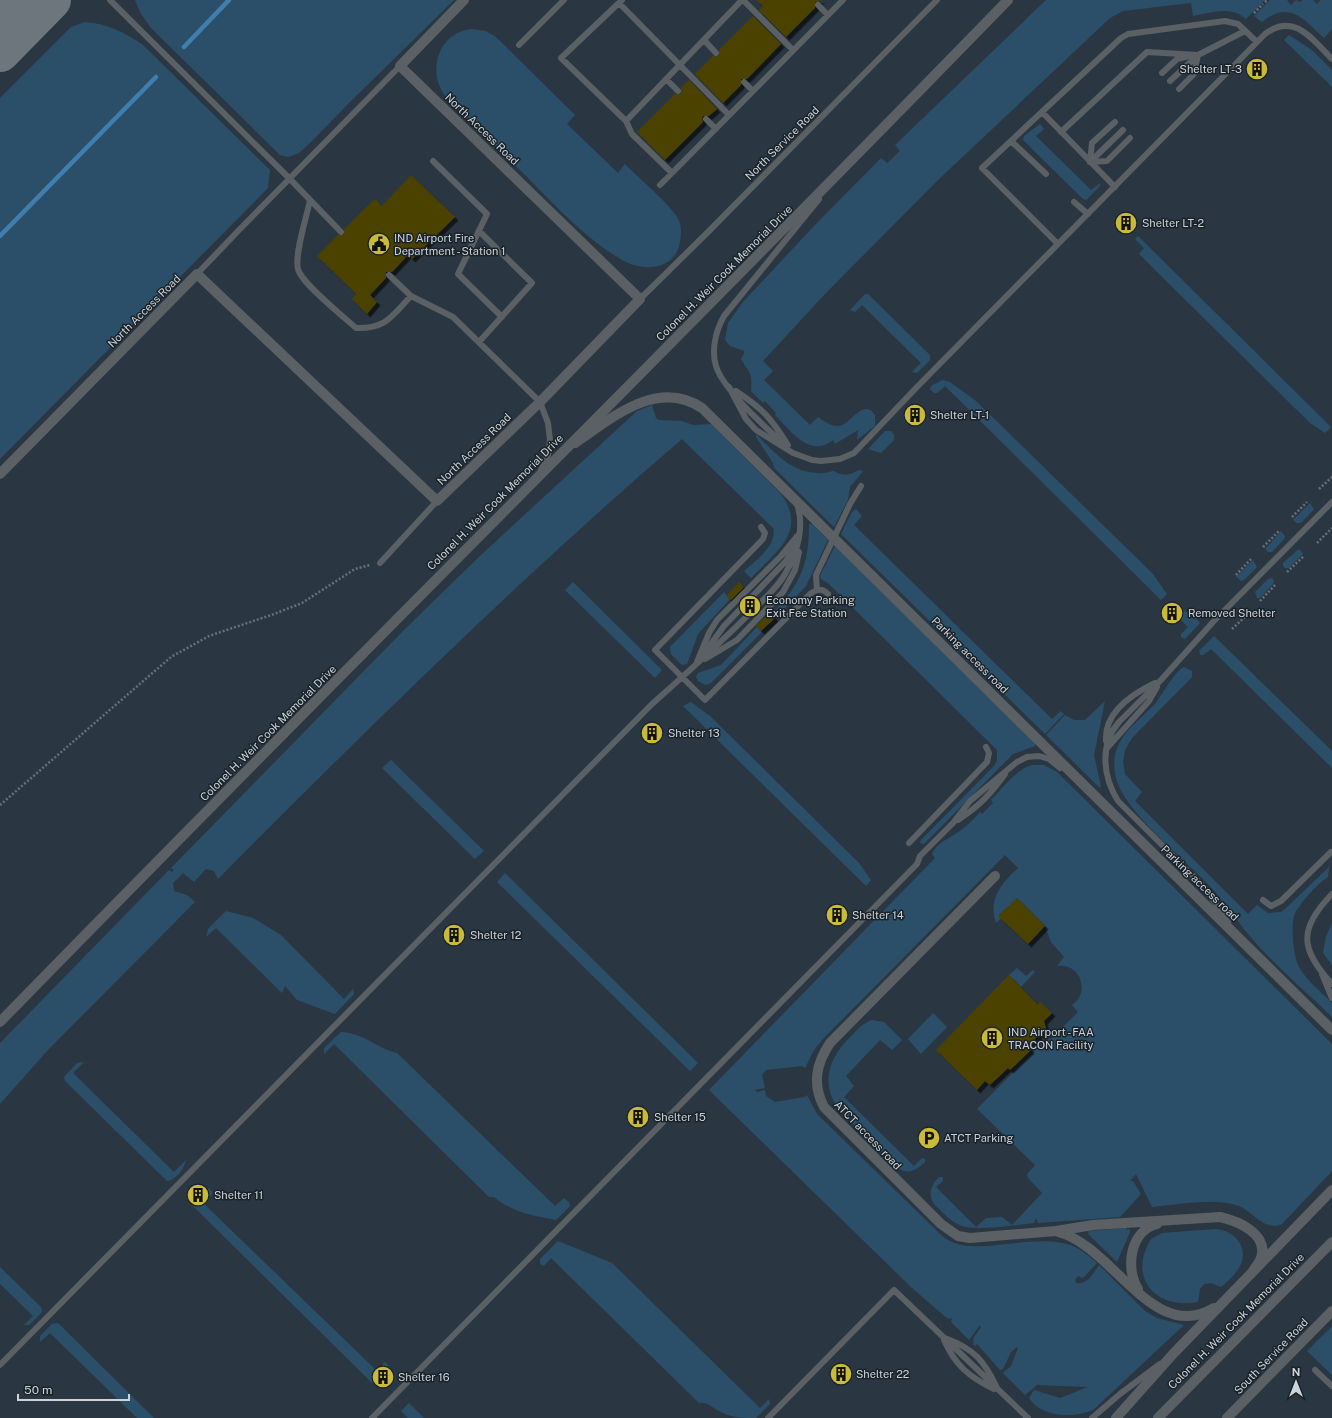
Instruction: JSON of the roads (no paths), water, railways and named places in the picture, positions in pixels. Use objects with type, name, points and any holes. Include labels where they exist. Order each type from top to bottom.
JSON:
[{"type":"street","points":[[400,66],[464,0]]},
{"type":"street","name":"Colonel H. Weir Cook Memorial Drive","points":[[0,1022],[1008,0]]},
{"type":"street","name":"North Access Road","points":[[0,474],[197,274],[437,501],[540,402],[640,299],[400,66]]},
{"type":"street","name":"Parking access road","points":[[562,452],[640,402],[659,396],[678,397],[694,403],[710,414],[1332,1030]]},
{"type":"street","name":"ATCT access road","points":[[995,876],[830,1043],[820,1062],[816,1080],[816,1089],[824,1107],[832,1117],[936,1219],[958,1236],[970,1238],[1056,1231],[1093,1224],[1220,1217],[1239,1222],[1258,1237],[1262,1248],[1261,1258],[1251,1274]]},
{"type":"street","points":[[1310,1214],[1332,1190]]},
{"type":"street","points":[[1116,1418],[1173,1354],[1332,1193]]},
{"type":"street","points":[[1141,1294],[1131,1272],[1132,1258],[1137,1239],[1146,1228],[1170,1220]]},
{"type":"street","name":"ATCT access road","points":[[1056,1231],[1082,1241],[1152,1304],[1169,1314],[1182,1315],[1206,1312],[1224,1302]]},
{"type":"street","name":"Colonel H. Weir Cook Memorial Drive","points":[[1158,1418],[1332,1242]]},
{"type":"street","name":"South Service Road","points":[[1227,1418],[1332,1311]]},
{"type":"lane","points":[[110,0],[289,178],[341,232]]},
{"type":"lane","points":[[519,45],[564,0]]},
{"type":"lane","points":[[626,122],[743,0],[793,50]]},
{"type":"lane","points":[[660,185],[843,0]]},
{"type":"lane","name":"North Service Road","points":[[640,299],[937,0]]},
{"type":"lane","points":[[672,173],[632,134],[626,122],[561,58],[620,1],[729,115]]},
{"type":"lane","points":[[818,4],[828,15]]},
{"type":"lane","points":[[1058,244],[982,168],[1121,38],[1128,34],[1225,21],[1238,24],[1257,42]]},
{"type":"lane","points":[[850,161],[721,321],[715,341],[715,359],[721,377],[729,387],[746,419],[756,430],[793,453],[812,460],[832,461],[849,456],[864,444],[1058,244],[1257,42],[1272,29],[1280,26],[1294,26],[1309,36],[1332,59]]},
{"type":"lane","points":[[1170,81],[1198,55],[1245,31]]},
{"type":"lane","points":[[704,40],[716,53]]},
{"type":"lane","points":[[1061,132],[1146,52],[1198,55]]},
{"type":"lane","points":[[1162,73],[1177,59],[1198,55]]},
{"type":"lane","points":[[1179,89],[1194,74],[1198,55]]},
{"type":"lane","points":[[197,274],[289,178],[400,66]]},
{"type":"lane","points":[[666,79],[678,91]]},
{"type":"lane","points":[[744,82],[753,91]]},
{"type":"lane","points":[[1042,112],[1115,187]]},
{"type":"lane","points":[[706,119],[716,129]]},
{"type":"lane","points":[[1090,162],[1092,143],[1115,122]]},
{"type":"lane","points":[[1090,162],[1123,130]]},
{"type":"lane","points":[[1090,162],[1107,161],[1130,138]]},
{"type":"lane","points":[[1011,141],[1046,174]]},
{"type":"lane","points":[[433,161],[487,214],[458,274],[502,317]]},
{"type":"lane","points":[[310,200],[298,256],[298,270],[305,281],[356,328],[370,329],[384,324],[411,296]]},
{"type":"lane","points":[[1074,202],[1088,214]]},
{"type":"lane","points":[[479,231],[532,283],[479,342]]},
{"type":"lane","points":[[389,275],[411,296],[453,317],[540,402],[548,424],[550,440],[548,455],[540,474]]},
{"type":"lane","points":[[729,387],[759,406],[770,417],[793,453]]},
{"type":"lane","points":[[817,590],[816,575],[861,486]]},
{"type":"lane","points":[[695,665],[737,640],[783,592],[795,570],[799,556],[800,514],[794,497]]},
{"type":"lane","points":[[380,563],[437,501]]},
{"type":"lane","points":[[1106,749],[1149,701],[1161,680],[1188,652],[1213,622],[1332,502]]},
{"type":"lane","points":[[761,527],[765,533],[763,540],[655,650],[682,678],[705,700],[805,599],[817,590],[822,590],[828,594]]},
{"type":"lane","points":[[695,665],[709,633],[717,620],[781,556],[799,534]]},
{"type":"lane","points":[[0,1365],[652,704],[682,678],[747,616],[784,576],[796,553],[799,534]]},
{"type":"lane","points":[[1161,680],[1140,691],[1128,700],[1113,715],[1106,730],[1107,776],[1111,791],[1118,801],[1204,887],[1240,939]]},
{"type":"lane","points":[[908,843],[986,762],[989,753],[986,747]]},
{"type":"lane","points":[[372,1418],[918,864],[920,856],[953,823],[981,790],[1010,768],[1027,757],[1033,756],[1044,757],[1055,764],[1092,794]]},
{"type":"lane","points":[[953,823],[975,809],[989,796],[1010,768]]},
{"type":"lane","points":[[1263,900],[1271,906],[1281,901],[1331,852]]},
{"type":"lane","points":[[1332,894],[1316,913],[1308,934],[1309,953],[1320,971],[1332,998]]},
{"type":"lane","points":[[1320,971],[1332,977]]},
{"type":"lane","points":[[1320,971],[1332,984]]},
{"type":"lane","points":[[768,1418],[894,1290],[1028,1418]]},
{"type":"lane","points":[[942,1337],[965,1346],[980,1359],[988,1368],[998,1391]]},
{"type":"lane","points":[[1092,1418],[1120,1394],[1173,1354]]},
{"type":"lane","points":[[1315,1370],[1332,1386]]},
{"type":"waterway","points":[[184,47],[229,0]]},
{"type":"waterway","points":[[0,236],[156,77]]},
{"type":"place","name":"Shelter LT-3","points":[[1257,69]]},
{"type":"place","name":"Shelter LT-2","points":[[1126,223]]},
{"type":"place","name":"IND Airport Fire Department - Station 1","points":[[379,244]]},
{"type":"place","name":"Shelter LT-1","points":[[915,415]]},
{"type":"place","name":"Economy Parking Exit Fee Station","points":[[750,606]]},
{"type":"place","name":"Removed Shelter","points":[[1172,613]]},
{"type":"place","name":"Shelter 13","points":[[652,733]]},
{"type":"place","name":"Shelter 14","points":[[837,915]]},
{"type":"place","name":"Shelter 12","points":[[454,935]]},
{"type":"place","name":"IND Airport - FAA TRACON Facility","points":[[992,1038]]},
{"type":"place","name":"Shelter 15","points":[[638,1117]]},
{"type":"place","name":"ATCT Parking","points":[[929,1138]]},
{"type":"place","name":"Shelter 11","points":[[198,1195]]},
{"type":"place","name":"Shelter 22","points":[[841,1374]]},
{"type":"place","name":"Shelter 16","points":[[383,1377]]}]
